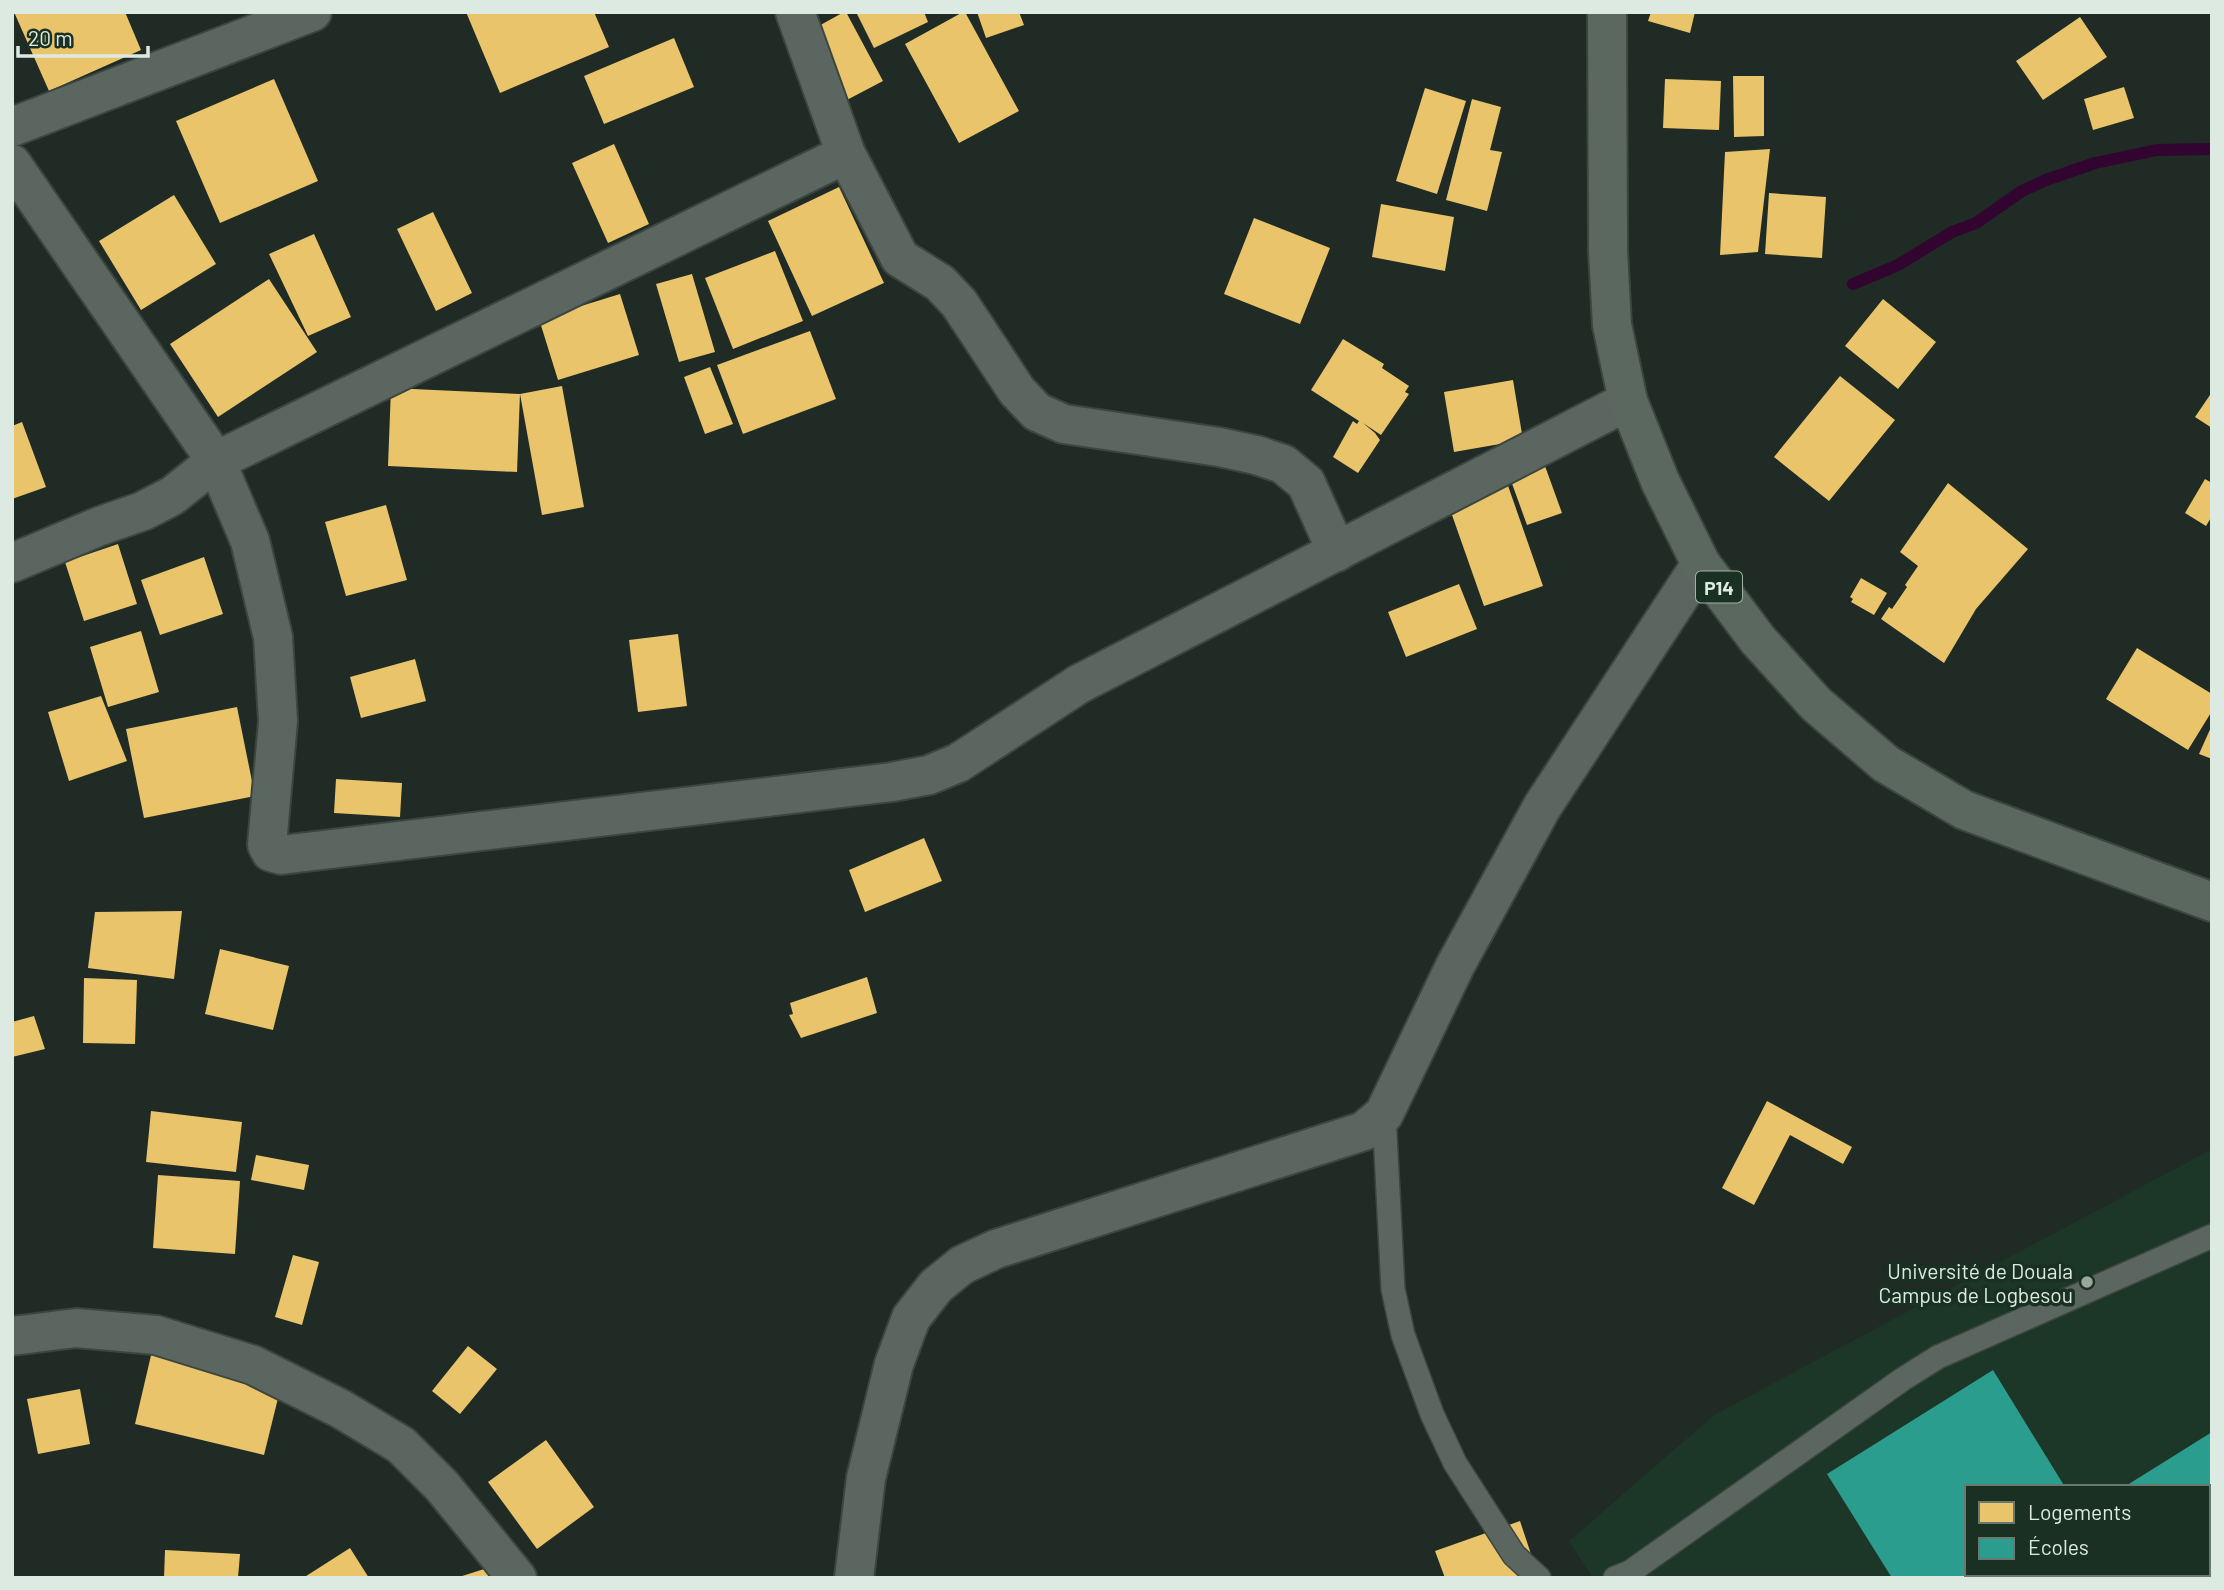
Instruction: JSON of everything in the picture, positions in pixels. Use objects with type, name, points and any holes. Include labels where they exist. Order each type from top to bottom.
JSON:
[{"type":"main road","name":"P14","points":[[1607,12],[1608,251],[1612,325],[1628,401],[1660,481],[1701,564],[1758,640],[1816,705],[1886,764],[1964,810],[2212,902]]},
{"type":"street","points":[[12,127],[312,12]]},
{"type":"street","points":[[795,12],[846,154],[900,258],[940,283],[959,303],[1017,391],[1037,412],[1064,424],[1219,447],[1256,454],[1283,464],[1306,483],[1337,552]]},
{"type":"street","points":[[12,563],[143,511],[172,496],[216,461],[846,154]]},
{"type":"street","points":[[12,164],[216,461],[250,541],[273,636],[278,721],[267,845],[271,852],[281,855],[892,782],[929,775],[958,763],[1079,684],[1628,401]]},
{"type":"street","points":[[854,1578],[866,1478],[894,1364],[911,1318],[936,1286],[962,1265],[996,1249],[1364,1131],[1384,1114],[1455,966],[1542,807],[1701,564]]},
{"type":"street","points":[[12,1336],[76,1328],[156,1335],[253,1364],[341,1409],[401,1446],[442,1486],[517,1578]]},
{"type":"lane","points":[[1384,1114],[1393,1289],[1403,1335],[1432,1415],[1455,1463],[1514,1555],[1539,1578]]},
{"type":"lane","points":[[1615,1578],[1630,1572],[1902,1379],[1938,1357],[2212,1236]]},
{"type":"shaded area","name":"Université de Douala Campus de Logbesou","points":[[2212,1149],[2212,1578],[1593,1578],[1569,1541],[1714,1415]]},
{"type":"building: Logements","points":[[14,12],[125,12],[141,50],[49,91]]},
{"type":"building: Logements","points":[[466,12],[594,12],[609,47],[500,93]]},
{"type":"building: Logements","points":[[844,12],[883,81],[843,102],[806,33]]},
{"type":"building: Logements","points":[[856,12],[924,12],[928,22],[874,48]]},
{"type":"building: Logements","points":[[963,12],[1019,111],[959,143],[905,44]]},
{"type":"building: Logements","points":[[977,12],[1019,12],[1024,25],[986,38]]},
{"type":"building: Logements","points":[[1651,12],[1695,12],[1690,33],[1648,21]]},
{"type":"building: Logements","points":[[2080,17],[2107,57],[2043,100],[2016,61]]},
{"type":"building: Logements","points":[[674,38],[694,87],[604,124],[584,76]]},
{"type":"building: Logements","points":[[1733,76],[1764,76],[1764,136],[1734,137]]},
{"type":"building: Logements","points":[[274,79],[318,181],[220,223],[176,121]]},
{"type":"building: Logements","points":[[1665,79],[1721,81],[1719,130],[1663,128]]},
{"type":"building: Logements","points":[[2124,87],[2134,118],[2093,130],[2084,99]]},
{"type":"building: Logements","points":[[1425,88],[1466,101],[1437,194],[1396,181]]},
{"type":"building: Logements","points":[[1472,99],[1501,107],[1490,150],[1502,152],[1487,211],[1446,200]]},
{"type":"building: Logements","points":[[614,144],[649,224],[608,243],[572,163]]},
{"type":"building: Logements","points":[[1770,149],[1758,252],[1720,255],[1725,152]]},
{"type":"building: Logements","points":[[839,187],[884,283],[812,316],[768,221]]},
{"type":"building: Logements","points":[[1769,193],[1826,197],[1822,258],[1765,254]]},
{"type":"building: Logements","points":[[174,195],[216,264],[141,310],[99,241]]},
{"type":"building: Logements","points":[[1381,204],[1454,217],[1445,271],[1372,257]]},
{"type":"building: Logements","points":[[433,212],[472,293],[436,311],[397,229]]},
{"type":"building: Logements","points":[[1254,218],[1330,248],[1300,324],[1224,294]]},
{"type":"building: Logements","points":[[314,234],[351,317],[308,336],[269,254]]},
{"type":"building: Logements","points":[[775,251],[803,321],[733,349],[705,278]]},
{"type":"building: Logements","points":[[692,274],[715,352],[679,362],[656,284]]},
{"type":"building: Logements","points":[[269,279],[317,352],[218,417],[170,344]]},
{"type":"building: Logements","points":[[620,294],[639,355],[558,380],[539,319]]},
{"type":"building: Logements","points":[[1883,299],[1936,342],[1898,389],[1845,346]]},
{"type":"building: Logements","points":[[810,331],[836,399],[743,434],[717,365]]},
{"type":"building: Logements","points":[[1343,339],[1384,364],[1382,368],[1409,386],[1405,392],[1409,394],[1381,435],[1363,423],[1380,440],[1358,473],[1333,457],[1353,421],[1357,424],[1359,421],[1311,390]]},
{"type":"building: Logements","points":[[710,367],[733,424],[705,434],[684,377]]},
{"type":"building: Logements","points":[[1840,376],[1895,420],[1829,501],[1774,457]]},
{"type":"building: Logements","points":[[1513,380],[1523,440],[1454,452],[1444,392]]},
{"type":"building: Logements","points":[[562,386],[584,507],[542,515],[520,394]]},
{"type":"building: Logements","points":[[391,388],[520,394],[517,472],[388,466]]},
{"type":"building: Logements","points":[[2212,392],[2212,428],[2195,417]]},
{"type":"building: Logements","points":[[22,422],[46,487],[12,499],[12,426]]},
{"type":"building: Logements","points":[[1541,455],[1562,513],[1527,525],[1506,467]]},
{"type":"building: Logements","points":[[1498,457],[1543,586],[1484,606],[1439,478]]},
{"type":"building: Logements","points":[[2205,479],[2212,483],[2212,516],[2206,526],[2185,513]]},
{"type":"building: Logements","points":[[1948,483],[2028,549],[1976,609],[1944,663],[1881,619],[1889,607],[1892,609],[1918,566],[1900,552]]},
{"type":"building: Logements","points":[[386,505],[407,580],[346,596],[325,522]]},
{"type":"building: Logements","points":[[118,544],[137,604],[84,621],[65,562]]},
{"type":"building: Logements","points":[[204,557],[223,614],[160,635],[141,580]]},
{"type":"building: Logements","points":[[1861,578],[1887,593],[1874,615],[1851,602],[1853,599],[1850,597]]},
{"type":"building: Logements","points":[[1459,584],[1477,629],[1406,657],[1388,612]]},
{"type":"building: Logements","points":[[141,631],[159,692],[108,707],[90,647]]},
{"type":"building: Logements","points":[[678,634],[687,706],[638,712],[629,640]]},
{"type":"building: Logements","points":[[2137,648],[2212,694],[2212,711],[2188,750],[2106,699]]},
{"type":"building: Logements","points":[[415,659],[426,701],[361,718],[350,677]]},
{"type":"building: Logements","points":[[101,696],[127,761],[69,781],[48,712]]},
{"type":"building: Logements","points":[[237,707],[255,796],[144,818],[126,729]]},
{"type":"building: Logements","points":[[2212,725],[2212,759],[2199,754]]},
{"type":"building: Logements","points":[[336,779],[402,783],[400,817],[334,813]]},
{"type":"building: Logements","points":[[924,838],[942,881],[865,912],[849,870]]},
{"type":"building: Logements","points":[[182,911],[174,979],[88,968],[95,912]]},
{"type":"building: Logements","points":[[220,949],[289,966],[273,1030],[205,1014]]},
{"type":"building: Logements","points":[[867,977],[877,1013],[801,1038],[789,1015],[793,1014],[790,1003]]},
{"type":"building: Logements","points":[[84,978],[137,980],[135,1044],[83,1043]]},
{"type":"building: Logements","points":[[34,1016],[45,1049],[12,1057],[12,1022]]},
{"type":"building: Logements","points":[[1767,1101],[1852,1147],[1843,1164],[1790,1135],[1754,1205],[1722,1188]]},
{"type":"building: Logements","points":[[151,1111],[242,1122],[236,1172],[146,1162]]},
{"type":"building: Logements","points":[[256,1155],[309,1165],[304,1190],[251,1180]]},
{"type":"building: Logements","points":[[158,1175],[240,1181],[235,1254],[153,1248]]},
{"type":"building: Logements","points":[[293,1255],[319,1262],[302,1325],[275,1317]]},
{"type":"building: Logements","points":[[468,1346],[497,1369],[460,1414],[432,1391]]},
{"type":"building: Logements","points":[[152,1351],[282,1382],[264,1455],[135,1424]]},
{"type":"building: Logements","points":[[80,1389],[90,1444],[38,1454],[27,1399]]},
{"type":"building: Logements","points":[[546,1440],[594,1507],[537,1549],[488,1482]]},
{"type":"building: Logements","points":[[1520,1521],[1539,1578],[1445,1578],[1435,1551]]},
{"type":"building: Logements","points":[[350,1548],[369,1578],[303,1578]]},
{"type":"building: Logements","points":[[165,1550],[240,1554],[238,1578],[164,1578]]},
{"type":"building: Logements","points":[[503,1563],[508,1578],[459,1577]]},
{"type":"building: Écoles","points":[[1993,1370],[2064,1485],[1965,1485],[1965,1576],[2122,1578],[1892,1578],[1827,1474]]},
{"type":"building: Écoles","points":[[2212,1432],[2212,1578],[2177,1576],[2210,1576],[2210,1485],[2127,1485]]},
{"type":"waterway","points":[[1853,284],[1898,265],[1952,232],[1976,223],[2022,191],[2046,180],[2095,163],[2157,150],[2212,149]]},
{"type":"place","name":"Université de Douala Campus de Logbesou","points":[[2087,1282]]}]
